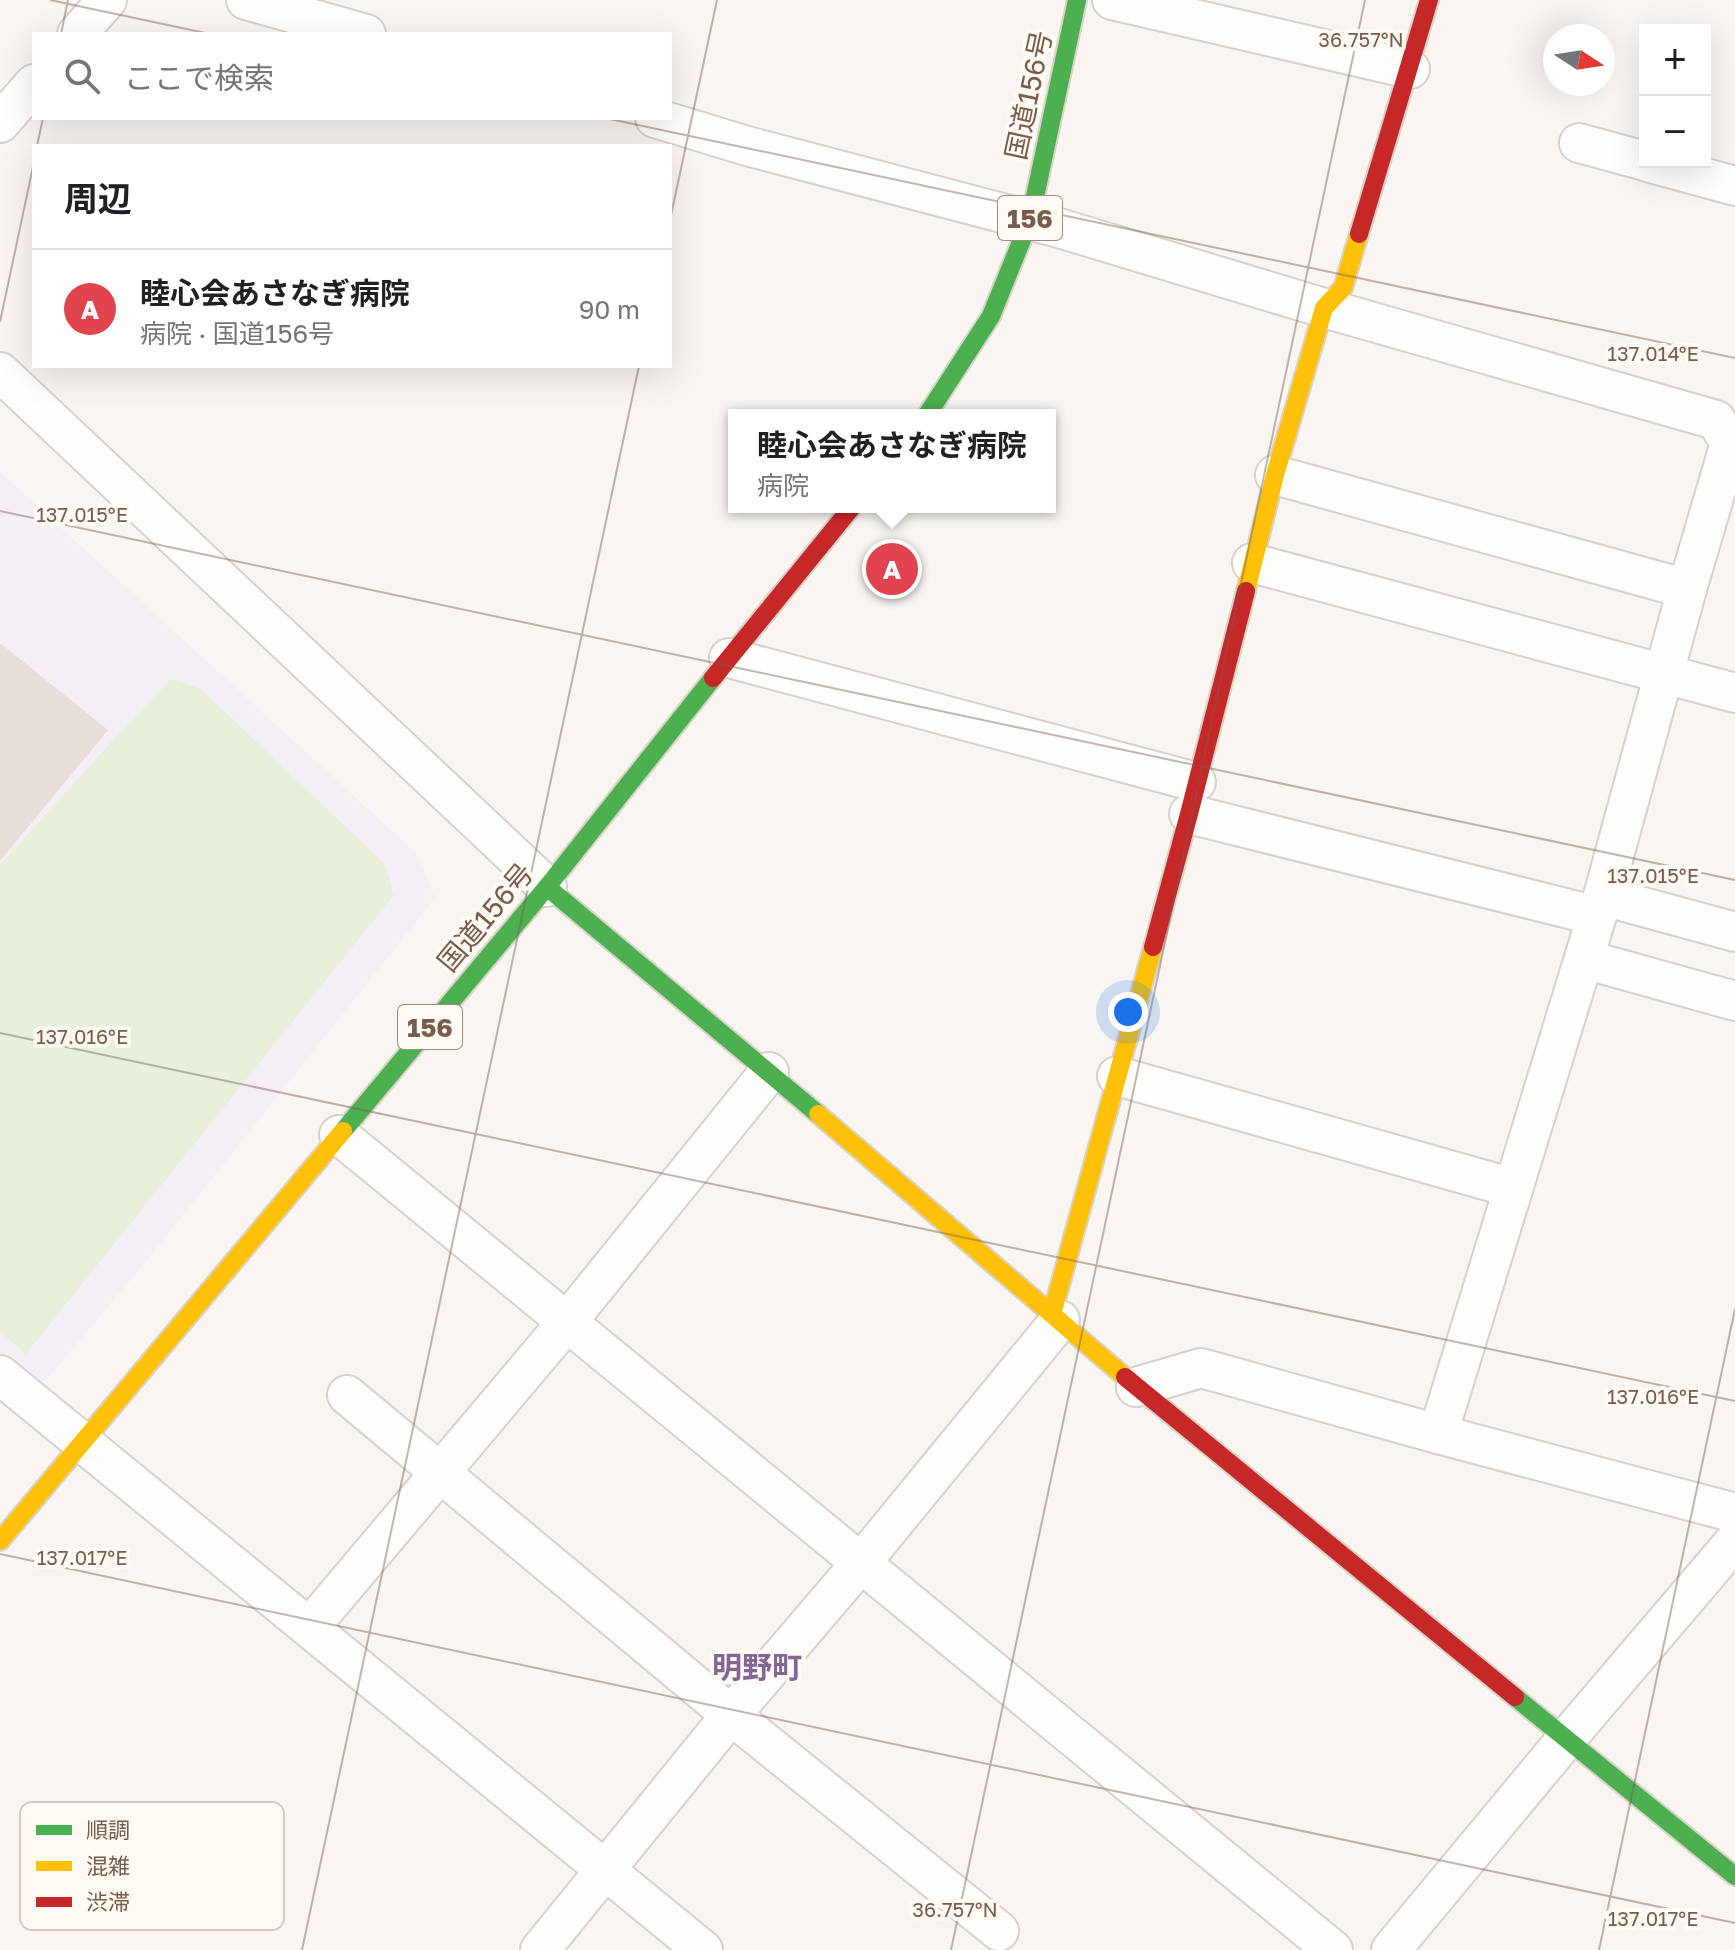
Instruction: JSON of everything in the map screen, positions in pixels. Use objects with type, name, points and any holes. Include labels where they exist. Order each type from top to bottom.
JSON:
[{"type":"main road","name":"国道156号","points":[[931,409],[991,316],[1030,220],[1077,0]]},
{"type":"main road","points":[[1056,1317],[1275,475],[1324,308],[1343,288],[1429,0]]},
{"type":"main road","name":"国道156号","points":[[0,1541],[547,887],[847,513]]},
{"type":"main road","points":[[547,887],[769,1072],[1136,1387],[1735,1876]]},
{"type":"street","points":[[79,32],[107,0]]},
{"type":"street","points":[[246,0],[359,32]]},
{"type":"street","points":[[1112,0],[1410,69]]},
{"type":"street","points":[[0,123],[32,86]]},
{"type":"street","points":[[662,120],[747,146],[1030,220],[1716,420],[1732,443],[1687,589],[1600,906],[1438,1434]]},
{"type":"street","points":[[1579,143],[1639,160]]},
{"type":"street","points":[[1668,168],[1735,186]]},
{"type":"street","points":[[0,372],[547,887]]},
{"type":"street","points":[[1275,475],[1687,589]]},
{"type":"street","points":[[1252,563],[1735,693]]},
{"type":"street","points":[[729,658],[1192,798],[1600,906],[1735,932]]},
{"type":"street","points":[[1584,959],[1735,1001]]},
{"type":"street","points":[[310,1627],[567,1322],[769,1072]]},
{"type":"street","points":[[1117,1076],[1513,1188]]},
{"type":"street","points":[[339,1135],[1333,1950]]},
{"type":"street","points":[[540,1950],[731,1715],[860,1564],[1056,1317]]},
{"type":"street","points":[[1136,1387],[1201,1368],[1735,1513]]},
{"type":"street","points":[[0,1375],[703,1950]]},
{"type":"street","points":[[347,1395],[731,1715],[999,1931]]},
{"type":"street","points":[[1391,1950],[1735,1541]]},
{"type":"shaded area","points":[[0,472],[416,853],[435,898],[148,1259],[32,1397],[0,1371]]},
{"type":"green space","points":[[171,679],[201,689],[385,864],[394,895],[26,1354],[0,1332],[0,865]]},
{"type":"building","points":[[0,643],[108,730],[0,861]]},
{"type":"traffic: fast","points":[[931,409],[991,316],[1030,220],[1077,0]]},
{"type":"traffic: fast","points":[[343,1131],[547,887],[713,678]]},
{"type":"traffic: fast","points":[[547,887],[818,1114]]},
{"type":"traffic: fast","points":[[1515,1697],[1735,1876]]},
{"type":"traffic: slow","points":[[1246,591],[1275,475],[1324,308],[1343,288],[1359,234]]},
{"type":"traffic: slow","points":[[1052,1314],[1153,947]]},
{"type":"traffic: slow","points":[[818,1114],[1125,1377]]},
{"type":"traffic: slow","points":[[0,1541],[343,1131]]},
{"type":"traffic: jam","points":[[1359,234],[1429,0]]},
{"type":"traffic: jam","points":[[713,678],[847,513]]},
{"type":"traffic: jam","points":[[1153,947],[1246,591]]},
{"type":"traffic: jam","points":[[1125,1377],[1515,1697]]},
{"type":"place","name":"睦心会あさなぎ病院","points":[[892,569]]},
{"type":"district","name":"明野町","points":[[757,1667]]}]
